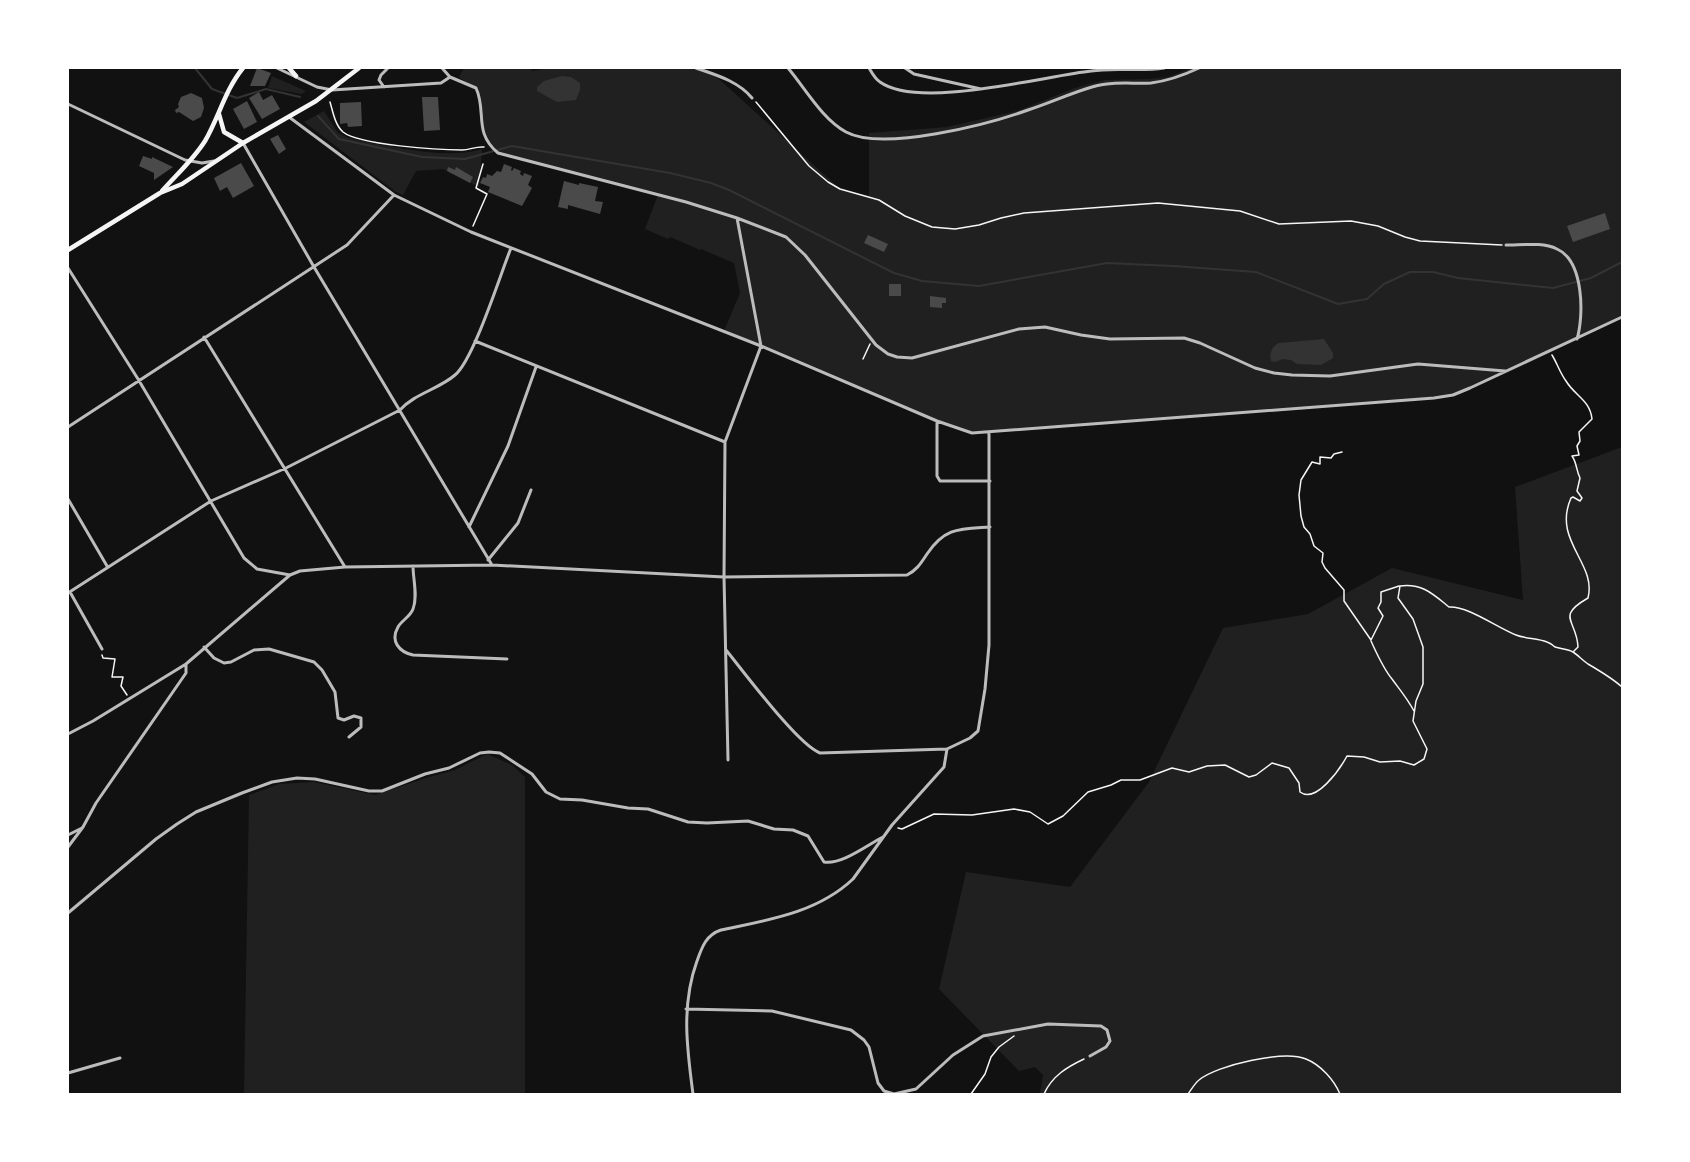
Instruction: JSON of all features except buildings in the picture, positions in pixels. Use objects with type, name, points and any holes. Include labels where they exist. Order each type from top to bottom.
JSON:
[{"type":"main road","points":[[160,193],[190,162],[205,141],[229,87],[243,68]]},
{"type":"main road","points":[[289,68],[296,76]]},
{"type":"main road","points":[[68,250],[160,193],[182,184],[243,143],[316,101],[359,68]]},
{"type":"main road","points":[[219,112],[224,132],[243,143]]},
{"type":"street","points":[[277,68],[317,87],[332,90],[441,83],[450,77]]},
{"type":"street","points":[[385,87],[379,80],[388,68]]},
{"type":"street","points":[[442,68],[450,77],[476,88],[479,96],[482,131],[493,149],[501,154],[686,202],[786,237],[797,246],[851,312],[872,342],[888,354],[897,357],[912,358],[1019,329],[1045,327],[1110,339],[1184,338],[1255,368],[1292,375],[1350,374],[1418,364],[1506,371]]},
{"type":"street","points":[[696,68],[735,82],[752,98]]},
{"type":"street","points":[[788,68],[824,112],[842,129],[858,136],[912,139],[982,124],[1093,87],[1114,83],[1161,81],[1199,68]]},
{"type":"street","points":[[869,68],[879,82],[901,90],[958,93],[1102,69],[1164,68]]},
{"type":"street","points":[[905,68],[925,77],[982,89]]},
{"type":"street","points":[[1131,68],[1137,70]]},
{"type":"street","points":[[68,104],[190,162],[202,163],[216,160]]},
{"type":"street","points":[[289,117],[394,195],[471,232],[761,346],[937,421],[972,433],[1453,395],[1623,317]]},
{"type":"street","points":[[243,143],[314,267],[492,565]]},
{"type":"street","points":[[68,427],[138,379],[347,245],[394,195]]},
{"type":"street","points":[[728,760],[724,577],[725,442],[761,346],[737,218]]},
{"type":"street","points":[[1506,245],[1544,246],[1559,249],[1568,259],[1580,287],[1580,322],[1577,339]]},
{"type":"street","points":[[102,648],[69,592],[211,501],[286,468],[400,410],[409,402],[456,375],[466,361],[475,341],[510,248]]},
{"type":"street","points":[[68,268],[138,379],[247,562],[257,569],[290,575]]},
{"type":"street","points":[[204,337],[345,567]]},
{"type":"street","points":[[475,341],[725,442]]},
{"type":"street","points":[[469,527],[508,446],[536,367]]},
{"type":"street","points":[[937,421],[937,476],[940,482],[990,482]]},
{"type":"street","points":[[726,650],[793,730],[814,751],[830,754],[947,749],[970,738],[978,731],[980,724],[988,645],[989,433]]},
{"type":"street","points":[[488,560],[518,523],[531,490]]},
{"type":"street","points":[[68,499],[107,566]]},
{"type":"street","points":[[68,734],[186,664],[290,575],[300,571],[345,567],[492,565],[724,577],[907,575],[917,569],[934,544],[947,533],[961,529],[990,527]]},
{"type":"street","points":[[413,566],[414,605],[409,616],[399,625],[395,637],[402,651],[413,655],[507,659]]},
{"type":"street","points":[[204,647],[214,658],[224,663],[261,649],[269,649],[314,662],[322,670],[334,692],[338,718],[344,720],[354,716],[361,718],[361,727],[349,737]]},
{"type":"street","points":[[68,847],[186,673],[186,664]]},
{"type":"street","points":[[693,1095],[686,1009],[694,967],[710,935],[721,930],[784,917],[806,909],[838,891],[853,879],[892,825],[944,766],[947,749]]},
{"type":"street","points":[[68,914],[156,839],[177,824],[196,812],[242,793],[272,782],[297,778],[315,779],[369,791],[382,791],[425,774],[450,768],[480,753],[489,752],[500,753],[532,774],[553,797],[648,809],[688,822],[748,821],[774,829],[793,830],[808,836],[824,862],[830,863],[844,859],[883,837]]},
{"type":"street","points":[[68,835],[83,827]]},
{"type":"street","points":[[686,1009],[772,1011],[850,1030],[864,1040],[868,1047],[878,1083],[884,1091],[894,1094],[916,1089],[953,1055],[973,1041],[996,1033],[1026,1027],[1077,1024],[1101,1026],[1107,1030],[1110,1041],[1106,1047],[1090,1056]]},
{"type":"street","points":[[68,1073],[120,1058]]},
{"type":"path","points":[[752,98],[787,143],[828,182],[840,189],[879,200],[905,216],[932,227],[955,229],[1024,213],[1158,203],[1240,211],[1279,224],[1351,221],[1378,226],[1420,241],[1506,245]]},
{"type":"path","points":[[330,102],[340,129],[352,137],[427,149],[464,150],[477,146],[485,147],[488,141]]},
{"type":"path","points":[[471,232],[487,194],[476,188],[483,164]]},
{"type":"path","points":[[863,359],[872,342]]},
{"type":"path","points":[[1550,351],[1565,380],[1577,396],[1591,408],[1592,419],[1580,432],[1580,441],[1576,446],[1579,455],[1572,456],[1576,461],[1575,470],[1580,478],[1577,491],[1582,498],[1581,501],[1570,498],[1565,510],[1565,520],[1574,550],[1589,577],[1591,587],[1588,598],[1573,606],[1570,614],[1570,622],[1578,640],[1578,647],[1573,651]]},
{"type":"path","points":[[1342,452],[1334,454],[1331,458],[1320,457],[1320,464],[1312,462],[1301,480],[1299,495],[1304,527],[1310,534],[1314,546],[1323,553],[1322,562],[1325,568],[1344,590],[1344,601],[1371,640],[1391,679],[1407,698],[1414,711]]},
{"type":"path","points":[[1371,640],[1383,616],[1378,608],[1381,602],[1381,592],[1400,586],[1416,585],[1432,593],[1449,607],[1460,607],[1473,615],[1480,615],[1489,622],[1530,640],[1548,642],[1573,651],[1585,662],[1623,687]]},
{"type":"path","points":[[892,825],[902,829],[934,814],[972,815],[1014,809],[1030,812],[1048,824],[1063,816],[1088,792],[1121,780],[1140,780],[1172,768],[1190,772],[1208,766],[1225,765],[1249,777],[1256,776],[1272,763],[1289,768],[1299,783],[1300,792],[1311,795],[1321,789],[1347,756],[1364,757],[1380,762],[1400,761],[1414,765],[1424,759],[1427,749],[1413,721],[1416,701],[1423,684],[1423,647],[1413,619],[1398,598],[1400,586]]},
{"type":"path","points":[[102,648],[104,652],[102,658],[115,659],[112,677],[123,677],[121,686],[129,699]]},
{"type":"path","points":[[971,1095],[985,1074],[991,1057],[999,1047],[1026,1027]]},
{"type":"path","points":[[1188,1095],[1199,1080],[1218,1071],[1254,1059],[1286,1054],[1306,1059],[1319,1067],[1335,1084],[1340,1095]]},
{"type":"path","points":[[1044,1095],[1052,1081],[1065,1067],[1090,1056]]},
{"type":"shaded area","points":[[464,68],[529,68],[533,71],[549,68],[699,68],[719,79],[840,189],[869,196],[869,133],[947,127],[1017,111],[1075,88],[1105,80],[1168,77],[1192,68],[1622,68],[1622,317],[1453,395],[990,433],[964,431],[724,331],[740,293],[734,263],[645,229],[658,195],[498,153],[482,131],[478,91],[459,77]]},
{"type":"shaded area","points":[[272,76],[306,91],[302,94],[268,88]]},
{"type":"shaded area","points":[[562,76],[571,77],[580,83],[576,100],[557,102],[537,91],[537,87],[544,81]]},
{"type":"shaded area","points":[[324,111],[338,133],[348,138],[434,153],[468,152],[482,149],[479,187],[443,169],[416,171],[403,195],[396,192],[304,122]]},
{"type":"shaded area","points":[[1324,339],[1333,353],[1333,358],[1321,365],[1297,364],[1283,359],[1271,361],[1272,350],[1279,343]]},
{"type":"shaded area","points":[[1622,447],[1622,1094],[1040,1094],[1043,1075],[1035,1067],[1019,1071],[939,989],[966,872],[1070,887],[1149,782],[1223,628],[1308,614],[1392,568],[1523,600],[1515,487]]},
{"type":"shaded area","points":[[487,754],[512,765],[525,777],[525,1094],[244,1094],[249,795],[279,784],[314,782],[375,795],[455,770]]},
{"type":"waterway","points":[[195,68],[212,89],[237,98],[266,89],[300,97]]},
{"type":"waterway","points":[[318,116],[339,139],[422,157],[465,159],[512,146],[670,173],[711,183],[894,273],[922,281],[979,286],[1107,263],[1173,266],[1256,272],[1338,304],[1367,299],[1384,284],[1410,272],[1433,272],[1458,278],[1553,288],[1591,278],[1622,262]]}]
